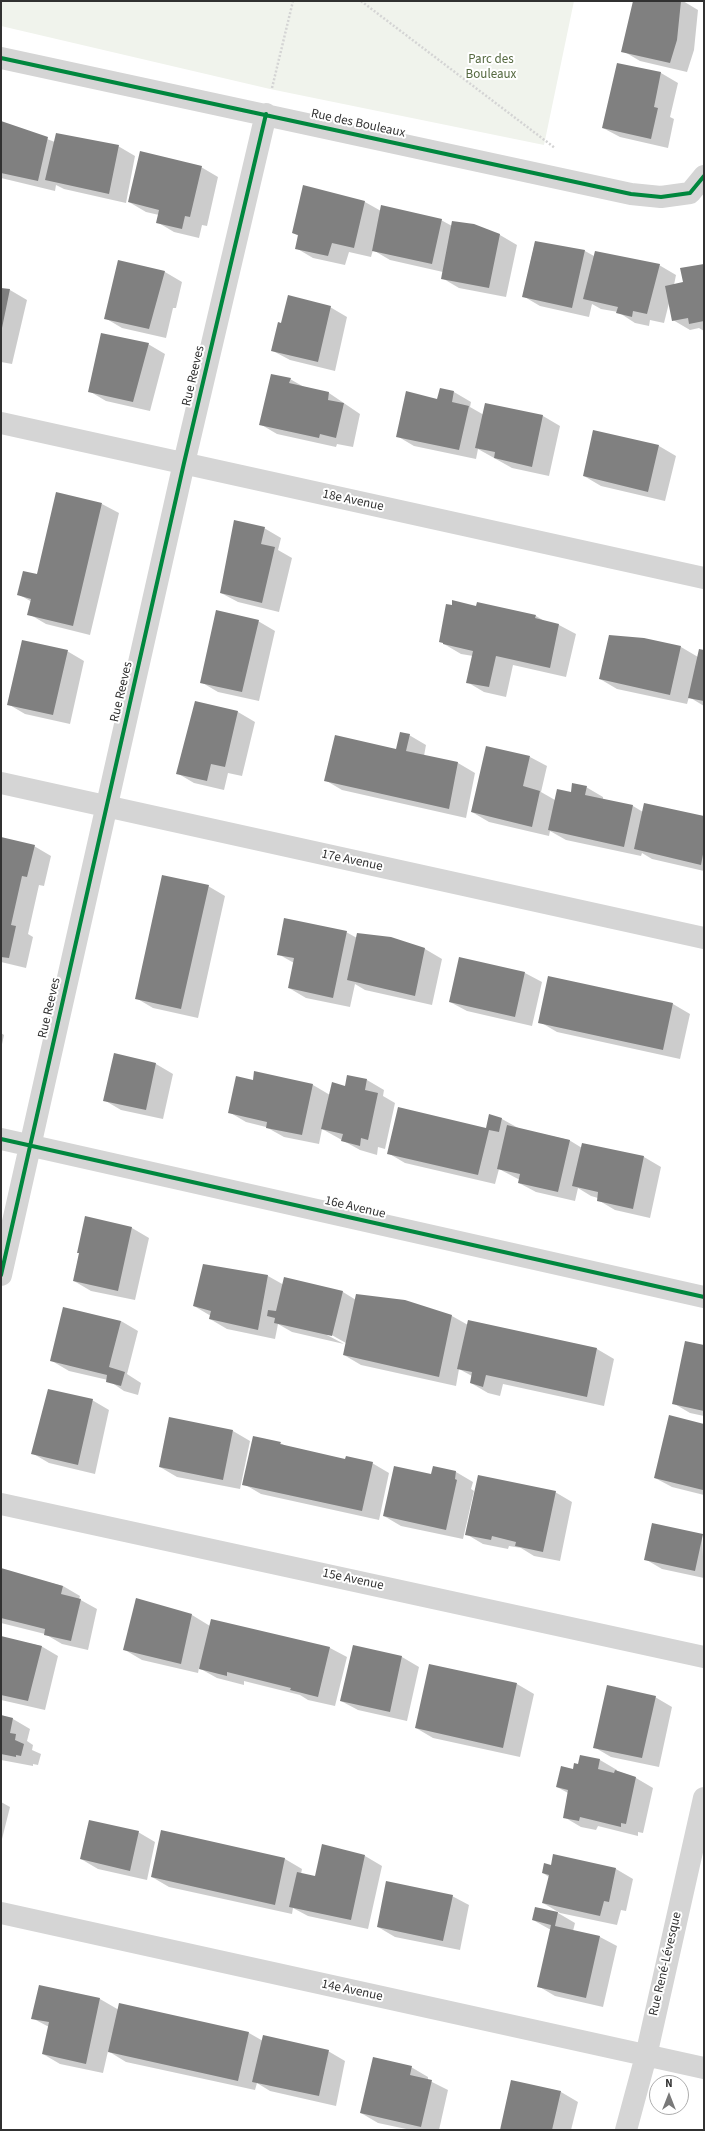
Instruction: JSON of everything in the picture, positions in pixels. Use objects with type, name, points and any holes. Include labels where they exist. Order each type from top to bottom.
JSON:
[{"type":"street","name":"Rue des Bouleaux","points":[[1,58],[631,194],[661,197],[690,193],[704,176]]},
{"type":"street","name":"Rue Reeves","points":[[1,1276],[29,1146],[184,463],[266,114]]},
{"type":"street","name":"18e Avenue","points":[[1,423],[704,578]]},
{"type":"street","name":"17e Avenue","points":[[1,784],[704,938]]},
{"type":"street","name":"16e Avenue","points":[[1,1139],[704,1297]]},
{"type":"street","name":"15e Avenue","points":[[1,1504],[704,1657]]},
{"type":"street","name":"Rue René-Lévesque","points":[[626,2130],[646,2056],[704,1798]]},
{"type":"street","name":"14e Avenue","points":[[1,1913],[704,2068]]},
{"type":"path","points":[[266,114],[293,1]]},
{"type":"path","points":[[361,1],[561,152]]},
{"type":"green space","name":"Parc des Bouleaux","points":[[1,1],[574,1],[544,145],[270,89],[1,26]]},
{"type":"building","points":[[633,1],[681,1],[677,40],[670,63],[621,52]]},
{"type":"building","points":[[617,63],[661,72],[654,107],[658,108],[651,139],[602,128]]},
{"type":"building","points":[[1,121],[48,137],[38,181],[1,173]]},
{"type":"building","points":[[56,133],[119,145],[109,194],[45,180]]},
{"type":"building","points":[[140,151],[202,166],[190,217],[185,216],[182,229],[156,223],[159,210],[128,202]]},
{"type":"building","points":[[303,185],[365,201],[354,248],[332,243],[328,256],[295,249],[298,235],[292,233]]},
{"type":"building","points":[[381,205],[442,219],[432,264],[372,251]]},
{"type":"building","points":[[452,221],[474,224],[500,234],[489,288],[441,279]]},
{"type":"building","points":[[535,241],[585,250],[572,308],[522,297]]},
{"type":"building","points":[[595,251],[660,264],[647,314],[633,311],[632,317],[616,313],[618,307],[583,299]]},
{"type":"building","points":[[118,260],[165,271],[149,329],[104,319]]},
{"type":"building","points":[[704,264],[704,321],[689,324],[688,318],[672,321],[665,286],[683,282],[680,268]]},
{"type":"building","points":[[1,288],[10,289],[2,328],[1,328]]},
{"type":"building","points":[[288,295],[331,306],[318,362],[271,351],[278,322],[281,323]]},
{"type":"building","points":[[101,333],[149,343],[133,402],[88,392]]},
{"type":"building","points":[[271,374],[291,378],[289,383],[329,392],[328,400],[344,403],[336,438],[320,434],[319,438],[259,425]]},
{"type":"building","points":[[440,388],[454,391],[452,402],[469,406],[459,450],[396,437],[406,391],[437,399]]},
{"type":"building","points":[[485,403],[543,415],[532,467],[494,458],[495,452],[475,448]]},
{"type":"building","points":[[593,430],[659,445],[648,492],[583,476]]},
{"type":"building","points":[[56,492],[102,503],[73,626],[27,615],[31,599],[17,595],[23,571],[37,574]]},
{"type":"building","points":[[234,520],[265,527],[261,544],[275,547],[262,603],[220,593]]},
{"type":"building","points":[[452,600],[476,606],[477,602],[536,615],[535,618],[559,624],[550,668],[496,656],[489,687],[466,683],[473,651],[439,642],[446,604],[452,605]]},
{"type":"building","points":[[216,610],[259,620],[242,692],[200,683]]},
{"type":"building","points":[[609,635],[644,638],[681,646],[670,695],[599,679]]},
{"type":"building","points":[[22,640],[68,650],[53,715],[7,705]]},
{"type":"building","points":[[699,649],[704,650],[704,701],[688,698]]},
{"type":"building","points":[[195,701],[238,711],[225,767],[211,764],[207,781],[176,774]]},
{"type":"building","points":[[400,732],[410,734],[406,751],[458,762],[449,809],[324,781],[335,735],[396,749]]},
{"type":"building","points":[[486,746],[530,756],[523,786],[540,791],[532,827],[471,812]]},
{"type":"building","points":[[572,783],[587,786],[585,795],[633,805],[624,847],[548,830],[557,789],[571,792]]},
{"type":"building","points":[[644,803],[704,816],[704,849],[701,865],[634,849]]},
{"type":"building","points":[[1,837],[35,845],[27,877],[22,876],[11,925],[16,926],[9,958],[1,957]]},
{"type":"building","points":[[162,875],[209,885],[181,1009],[135,999]]},
{"type":"building","points":[[284,918],[347,931],[333,998],[288,988],[294,958],[277,955]]},
{"type":"building","points":[[357,933],[391,937],[425,948],[415,996],[347,980]]},
{"type":"building","points":[[459,957],[525,972],[515,1017],[449,1002]]},
{"type":"building","points":[[548,976],[673,1003],[663,1050],[538,1023]]},
{"type":"building","points":[[114,1053],[156,1063],[146,1110],[103,1101]]},
{"type":"building","points":[[254,1071],[313,1084],[302,1135],[266,1128],[267,1122],[228,1113],[236,1076],[253,1080]]},
{"type":"building","points":[[347,1075],[367,1079],[365,1090],[378,1093],[368,1140],[361,1138],[360,1146],[341,1141],[343,1134],[321,1129],[332,1082],[345,1086]]},
{"type":"building","points":[[398,1107],[486,1128],[489,1114],[502,1118],[499,1132],[489,1130],[478,1175],[387,1154]]},
{"type":"building","points":[[507,1125],[570,1140],[558,1192],[518,1183],[520,1174],[497,1169]]},
{"type":"building","points":[[582,1143],[644,1156],[633,1209],[597,1201],[598,1192],[572,1186]]},
{"type":"building","points":[[85,1216],[132,1227],[118,1291],[73,1281]]},
{"type":"building","points":[[203,1264],[268,1275],[258,1330],[209,1319],[211,1311],[193,1306]]},
{"type":"building","points":[[284,1277],[343,1291],[332,1336],[274,1323],[275,1318],[267,1316],[268,1310],[276,1311]]},
{"type":"building","points":[[356,1294],[405,1300],[452,1315],[439,1377],[343,1355]]},
{"type":"building","points":[[63,1307],[121,1321],[109,1367],[125,1372],[121,1386],[106,1382],[107,1375],[50,1361]]},
{"type":"building","points":[[468,1320],[597,1348],[587,1397],[486,1375],[483,1387],[470,1383],[472,1372],[457,1369]]},
{"type":"building","points":[[685,1341],[704,1345],[704,1411],[672,1404]]},
{"type":"building","points":[[48,1389],[93,1399],[78,1465],[31,1454]]},
{"type":"building","points":[[669,1415],[704,1424],[703,1490],[654,1478]]},
{"type":"building","points":[[169,1417],[233,1430],[223,1480],[159,1467]]},
{"type":"building","points":[[253,1436],[281,1442],[280,1444],[345,1459],[346,1456],[373,1462],[362,1511],[242,1485]]},
{"type":"building","points":[[394,1466],[431,1474],[433,1466],[456,1471],[455,1479],[457,1480],[446,1530],[383,1516]]},
{"type":"building","points":[[478,1475],[556,1491],[543,1552],[515,1546],[516,1542],[492,1536],[491,1540],[465,1535]]},
{"type":"building","points":[[652,1523],[703,1534],[695,1571],[644,1560]]},
{"type":"building","points":[[1,1568],[63,1586],[61,1594],[81,1599],[71,1641],[44,1635],[45,1629],[1,1618]]},
{"type":"building","points":[[136,1598],[192,1614],[181,1664],[123,1650]]},
{"type":"building","points":[[211,1619],[330,1647],[318,1697],[290,1690],[291,1688],[227,1672],[227,1676],[199,1669]]},
{"type":"building","points":[[1,1636],[42,1646],[28,1701],[1,1695]]},
{"type":"building","points":[[353,1645],[402,1656],[390,1712],[340,1701]]},
{"type":"building","points":[[429,1664],[517,1683],[503,1748],[415,1728]]},
{"type":"building","points":[[607,1685],[656,1696],[642,1758],[593,1748]]},
{"type":"building","points":[[1,1715],[13,1718],[10,1733],[16,1734],[15,1740],[24,1744],[21,1756],[16,1755],[16,1757],[1,1754]]},
{"type":"building","points":[[580,1755],[600,1759],[598,1769],[614,1773],[615,1770],[636,1777],[626,1824],[621,1823],[621,1827],[580,1817],[579,1821],[563,1818],[568,1790],[556,1787],[561,1766],[573,1769],[574,1763],[578,1764]]},
{"type":"building","points":[[89,1820],[139,1831],[130,1871],[80,1859]]},
{"type":"building","points":[[161,1830],[285,1858],[275,1905],[151,1877]]},
{"type":"building","points":[[322,1844],[365,1855],[351,1920],[289,1907],[297,1872],[315,1876]]},
{"type":"building","points":[[553,1854],[616,1868],[609,1902],[604,1901],[600,1916],[542,1903],[549,1875],[542,1873],[544,1863],[551,1865]]},
{"type":"building","points":[[386,1881],[453,1895],[443,1941],[377,1927]]},
{"type":"building","points":[[535,1907],[558,1912],[555,1926],[600,1936],[586,1998],[537,1987],[551,1925],[532,1920]]},
{"type":"building","points":[[39,1985],[100,1998],[86,2064],[42,2054],[49,2022],[31,2019]]},
{"type":"building","points":[[119,2003],[249,2032],[238,2081],[108,2052]]},
{"type":"building","points":[[263,2035],[329,2050],[319,2096],[252,2082]]},
{"type":"building","points":[[373,2057],[412,2066],[410,2075],[432,2080],[421,2127],[360,2113]]},
{"type":"building","points":[[511,2080],[561,2091],[552,2130],[500,2130]]},
{"type":"cycle path","points":[[1,58],[631,194],[661,197],[690,193],[704,176]]},
{"type":"cycle path","points":[[1,1275],[184,463],[266,114]]},
{"type":"cycle path","points":[[1,1139],[704,1297]]}]
